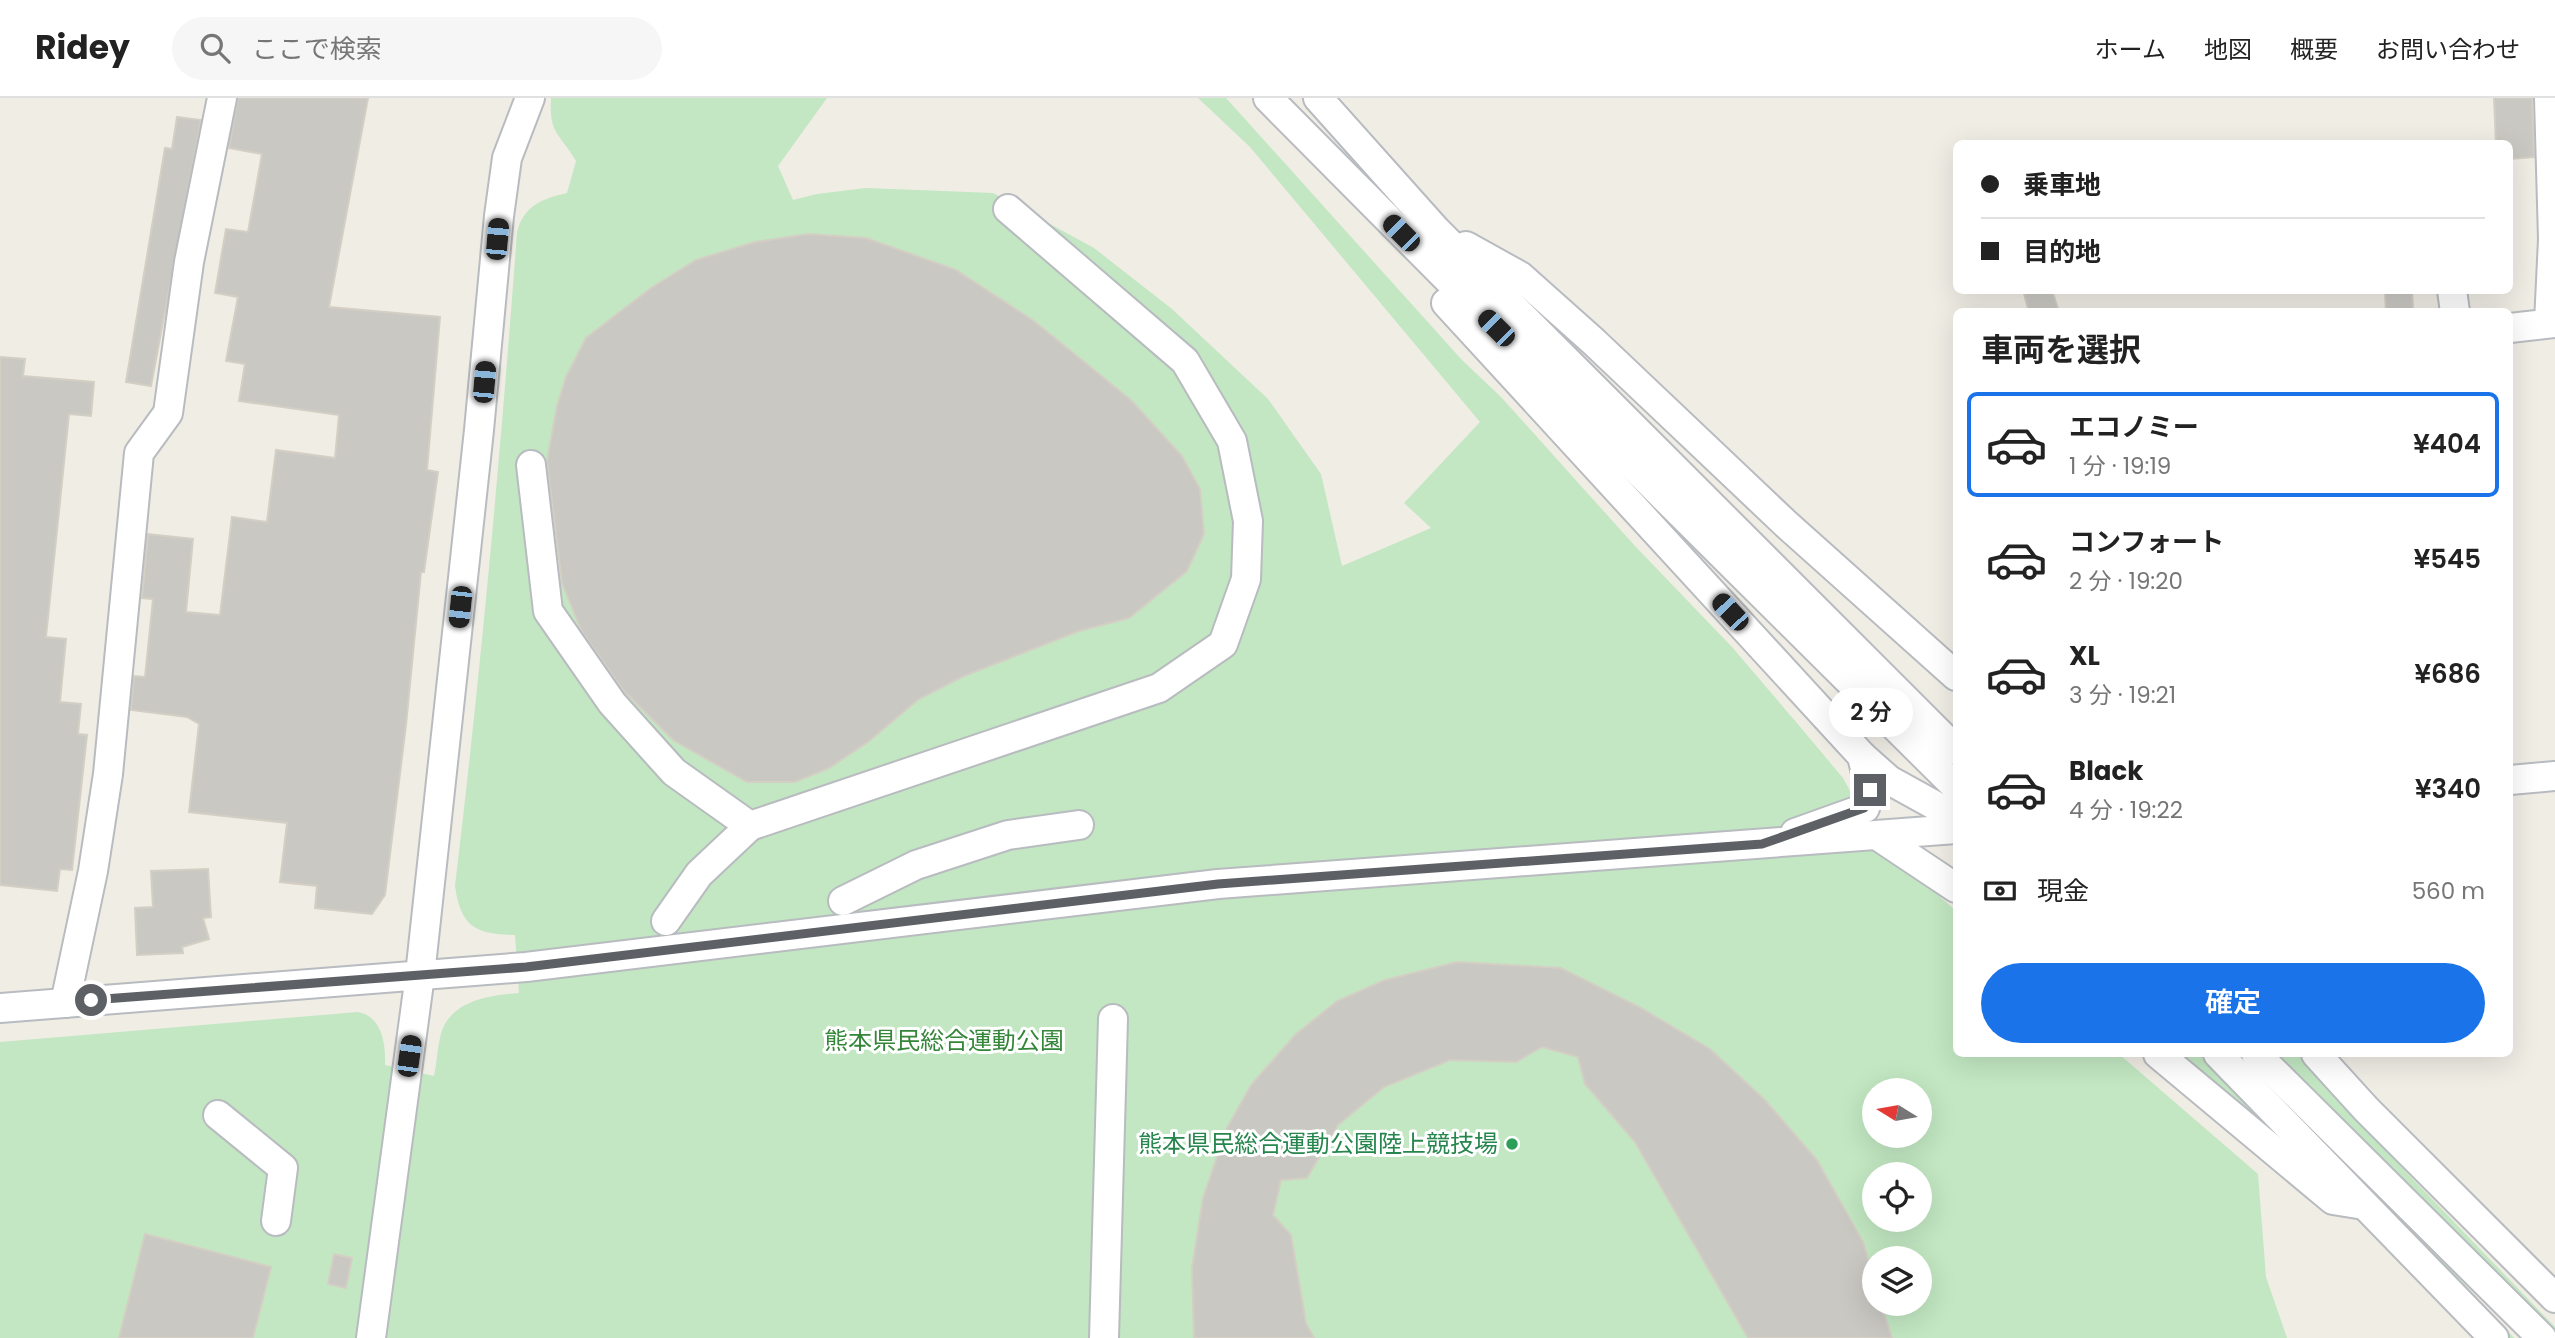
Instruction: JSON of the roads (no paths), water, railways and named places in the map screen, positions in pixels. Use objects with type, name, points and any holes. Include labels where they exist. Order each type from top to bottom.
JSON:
[{"type":"street","points":[[65,1003],[93,871],[108,774],[139,453],[168,413],[189,262],[222,98]]},
{"type":"street","points":[[371,1338],[420,975],[480,430],[499,216],[507,158],[530,98]]},
{"type":"street","points":[[1268,98],[1427,240],[1921,713],[1953,747]]},
{"type":"street","points":[[1318,98],[1427,240],[1953,785]]},
{"type":"street","points":[[2513,328],[2552,323],[2553,239],[2549,98]]},
{"type":"street","points":[[666,921],[699,874],[750,826],[1159,688],[1223,645],[1246,579],[1248,522],[1232,441],[1185,360],[1008,209]]},
{"type":"street","points":[[1427,240],[1520,276],[1594,342],[1786,524],[1953,673]]},
{"type":"street","points":[[1427,240],[1446,304],[1862,756],[1889,780],[1953,815]]},
{"type":"street","points":[[531,466],[548,611],[612,702],[674,772],[750,826]]},
{"type":"street","points":[[1762,844],[1864,808],[1870,790],[1862,756]]},
{"type":"street","points":[[2513,780],[2555,776]]},
{"type":"street","points":[[843,901],[916,865],[1008,835],[1079,825]]},
{"type":"street","points":[[0,1008],[526,967],[1218,884],[1953,830]]},
{"type":"street","points":[[1878,836],[1953,886]]},
{"type":"street","points":[[1104,1338],[1113,1019]]},
{"type":"street","points":[[2162,1057],[2333,1200],[2364,1205]]},
{"type":"street","points":[[2221,1057],[2494,1338]]},
{"type":"street","points":[[2259,1057],[2542,1338]]},
{"type":"street","points":[[2319,1057],[2366,1109],[2555,1298]]},
{"type":"street","points":[[218,1115],[283,1168],[276,1221]]},
{"type":"place","name":"熊本県民総合運動公園陸上競技場","points":[[1512,1144]]},
{"type":"park label","name":"熊本県民総合運動公園","points":[[944,1041]]}]
